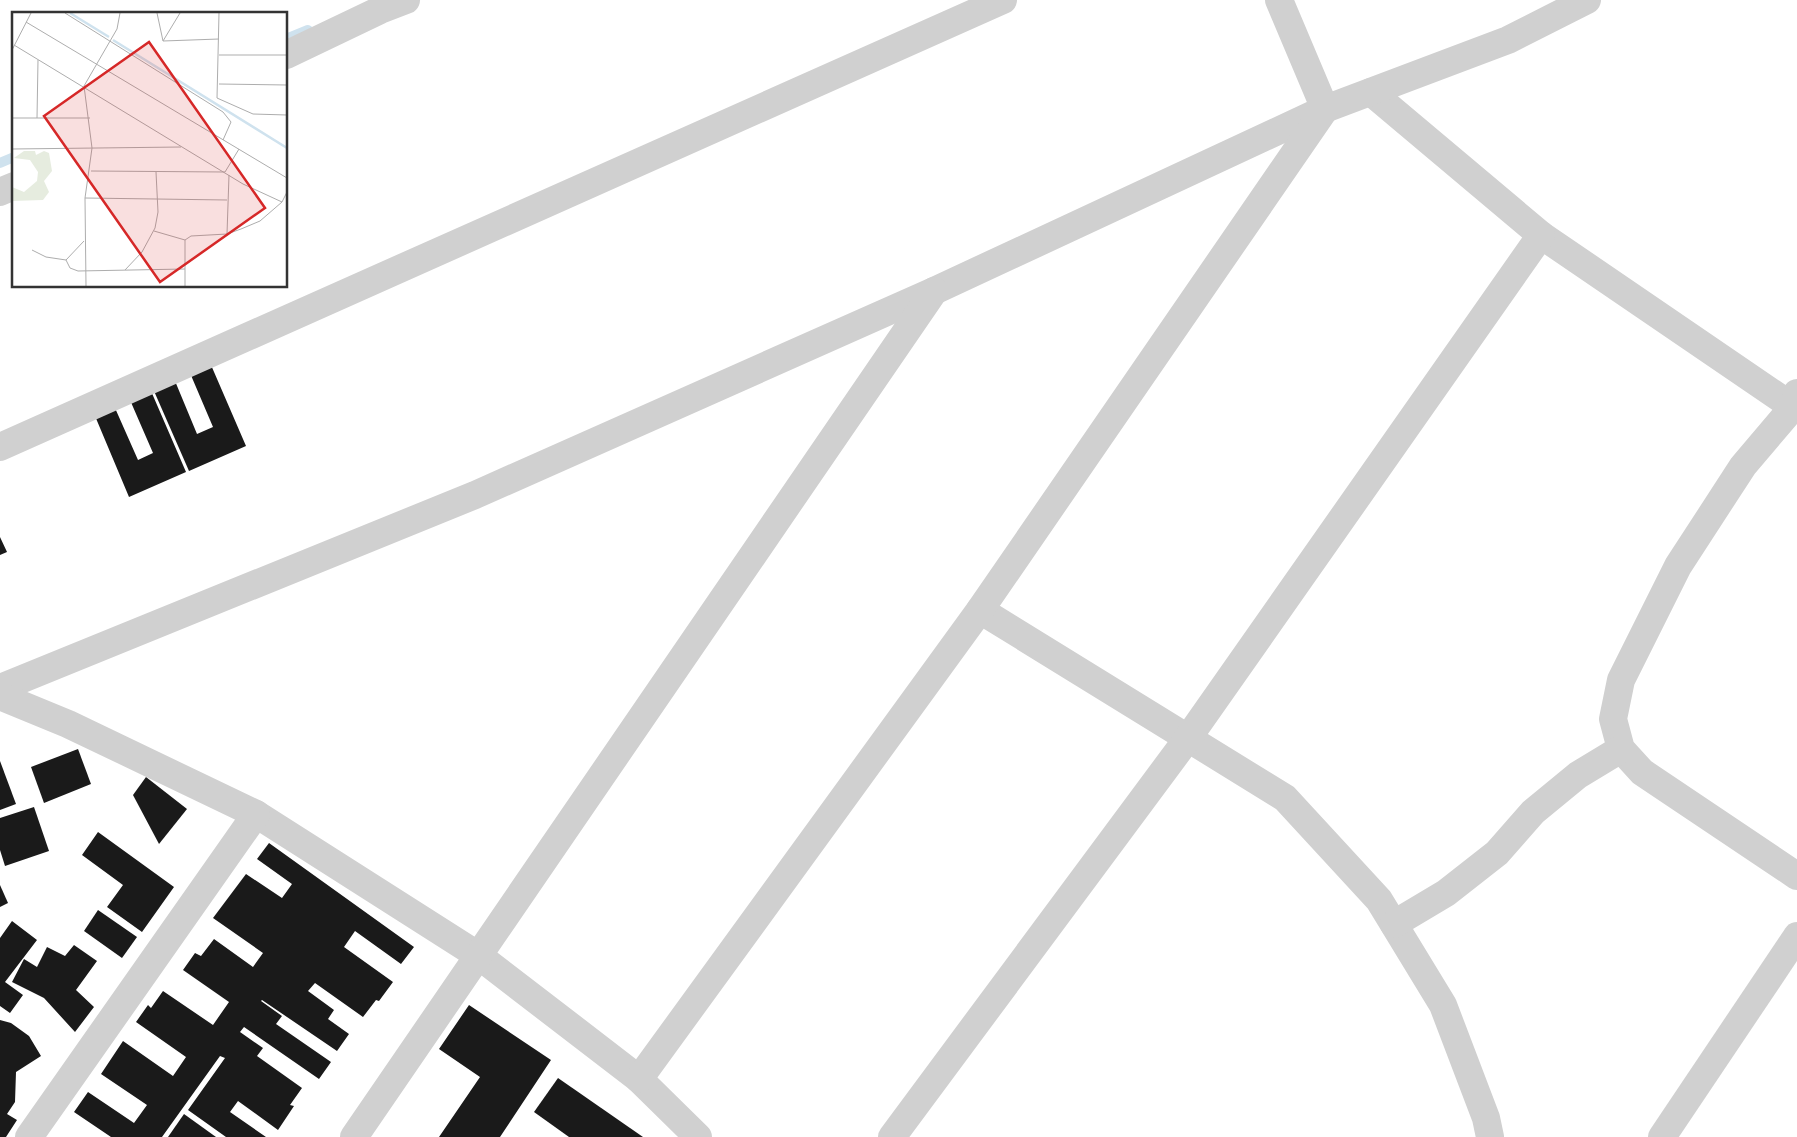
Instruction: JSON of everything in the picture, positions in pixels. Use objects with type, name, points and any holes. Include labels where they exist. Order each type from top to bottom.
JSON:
[{"type":"street","points":[[288,54],[380,10],[406,0]]},
{"type":"street","points":[[0,447],[1003,0]]},
{"type":"street","points":[[1279,0],[1325,109]]},
{"type":"street","points":[[0,688],[475,495],[934,291],[1325,109],[1508,40],[1587,0]]},
{"type":"street","points":[[1371,92],[1542,235],[1795,400],[1743,466],[1678,566],[1621,680],[1613,719],[1620,749],[1642,772],[1797,876]]},
{"type":"street","points":[[639,1079],[980,610],[1325,109]]},
{"type":"street","points":[[0,192],[12,187]]},
{"type":"street","points":[[892,1137],[1188,738],[1542,235]]},
{"type":"street","points":[[354,1137],[934,291]]},
{"type":"street","points":[[980,610],[1284,798],[1379,900],[1394,924],[1443,1005],[1486,1118],[1490,1137]]},
{"type":"street","points":[[0,696],[68,724],[256,814],[479,956],[639,1079],[698,1137]]},
{"type":"street","points":[[1394,924],[1446,893],[1497,853],[1533,812],[1578,775],[1620,749]]},
{"type":"street","points":[[29,1137],[256,814]]},
{"type":"street","points":[[1662,1137],[1797,936]]},
{"type":"building","points":[[211,365],[246,446],[189,471],[154,391],[175,381],[197,434],[213,427],[190,373]]},
{"type":"building","points":[[151,391],[186,472],[129,497],[95,416],[115,408],[138,460],[153,453],[130,400]]},
{"type":"building","points":[[0,537],[7,552],[0,555]]},
{"type":"building","points":[[78,749],[91,784],[44,803],[31,767]]},
{"type":"building","points":[[0,761],[16,804],[0,810]]},
{"type":"building","points":[[146,777],[187,809],[159,844],[133,795]]},
{"type":"building","points":[[34,807],[49,851],[5,866],[0,850],[0,818]]},
{"type":"building","points":[[98,832],[174,887],[142,932],[107,907],[123,885],[82,855]]},
{"type":"building","points":[[269,843],[414,947],[401,964],[355,931],[344,947],[393,982],[379,1001],[376,1000],[363,1017],[315,983],[308,991],[334,1010],[328,1019],[349,1034],[337,1051],[261,1001],[282,1016],[276,1024],[331,1062],[319,1079],[244,1027],[240,1032],[263,1048],[257,1056],[302,1088],[290,1105],[294,1106],[278,1130],[238,1101],[230,1112],[266,1137],[226,1137],[188,1110],[225,1058],[220,1056],[162,1137],[111,1137],[74,1112],[88,1092],[134,1123],[147,1105],[101,1074],[123,1041],[173,1076],[186,1057],[136,1022],[148,1005],[151,1008],[163,991],[213,1025],[229,1002],[183,970],[195,953],[201,956],[214,939],[253,967],[263,953],[213,918],[246,874],[282,898],[292,884],[257,859]]},
{"type":"building","points":[[0,885],[8,903],[0,907]]},
{"type":"building","points":[[98,910],[137,937],[122,958],[84,931]]},
{"type":"building","points":[[12,921],[37,940],[5,982],[23,995],[10,1013],[0,1006],[0,938]]},
{"type":"building","points":[[74,945],[97,961],[76,990],[94,1007],[75,1032],[44,998],[12,982],[24,959],[37,967],[47,947],[65,956]]},
{"type":"building","points":[[469,1005],[551,1060],[500,1137],[439,1137],[480,1077],[439,1049]]},
{"type":"building","points":[[0,1020],[11,1023],[29,1036],[41,1056],[16,1072],[15,1102],[7,1114],[17,1120],[6,1137],[0,1137]]},
{"type":"building","points":[[558,1078],[643,1137],[569,1137],[534,1112]]},
{"type":"building","points":[[184,1114],[216,1137],[168,1137]]},
{"type":"waterway","points":[[288,38],[308,30]]},
{"type":"waterway","points":[[0,163],[12,158]]}]
